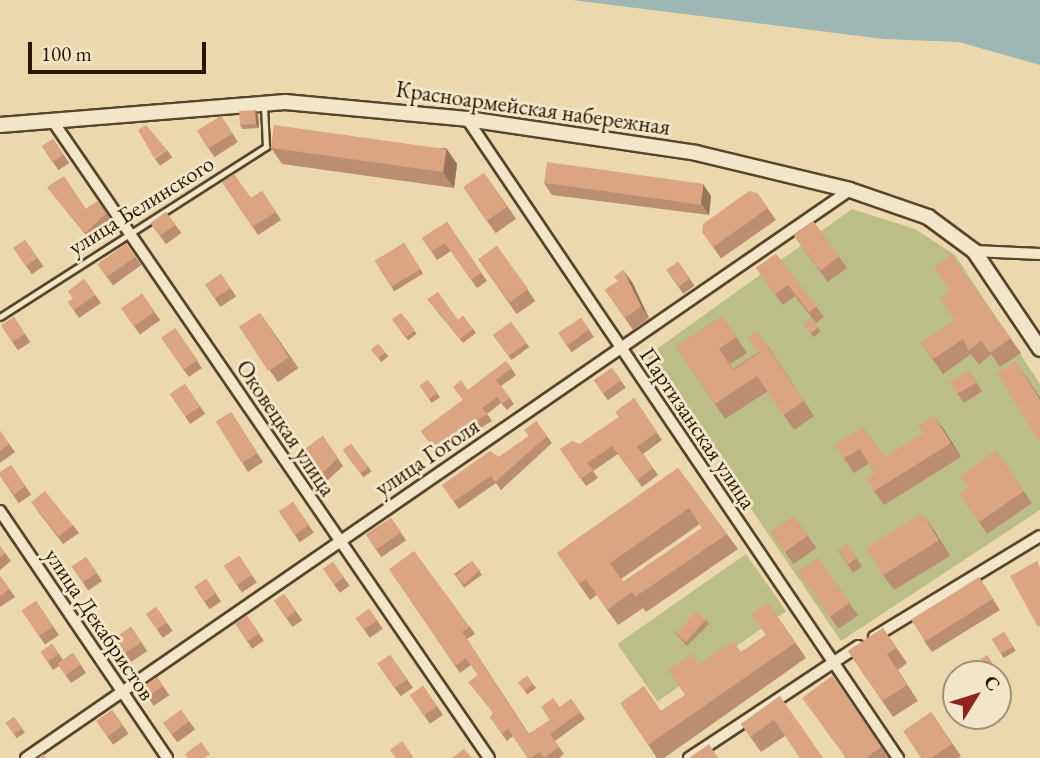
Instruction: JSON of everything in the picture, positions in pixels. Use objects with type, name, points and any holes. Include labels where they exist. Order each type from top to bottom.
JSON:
[{"type":"street","name":"Красноармейская набережная","points":[[0,125],[264,104],[467,119],[696,153],[850,190],[928,217],[974,251],[1040,349]]},
{"type":"street","name":"Партизанская улица","points":[[467,119],[898,758]]},
{"type":"street","name":"Оковецкая улица","points":[[52,120],[489,758]]},
{"type":"street","name":"улица Гоголя","points":[[26,758],[850,190]]},
{"type":"street","points":[[974,251],[1040,254]]},
{"type":"street","name":"улица Декабристов","points":[[0,511],[167,758]]},
{"type":"street","points":[[689,758],[832,661],[1040,536]]},
{"type":"lane","name":"улица Белинского","points":[[0,317],[129,232],[266,147],[264,104]]},
{"type":"green space","points":[[852,209],[915,229],[955,255],[1040,384],[1040,510],[841,641],[647,356]]},
{"type":"green space","points":[[746,554],[786,611],[658,701],[617,644]]},
{"type":"water","points":[[572,0],[1040,0],[1040,65],[959,42],[883,39]]},
{"type":"building","points":[[255,110],[256,124],[240,125],[239,111]]},
{"type":"building","points":[[221,116],[232,134],[208,148],[197,130]]},
{"type":"building","points":[[146,125],[167,150],[154,158],[138,130]]},
{"type":"building","points":[[274,125],[446,149],[443,172],[271,148]]},
{"type":"building","points":[[53,139],[63,155],[52,162],[42,146]]},
{"type":"building","points":[[547,162],[703,184],[701,205],[544,183]]},
{"type":"building","points":[[484,173],[507,207],[486,221],[463,187]]},
{"type":"building","points":[[234,174],[251,198],[262,191],[276,212],[252,227],[222,182]]},
{"type":"building","points":[[64,176],[86,209],[98,201],[106,214],[85,233],[47,187]]},
{"type":"building","points":[[749,191],[757,193],[768,208],[713,247],[702,231],[703,224]]},
{"type":"building","points":[[166,212],[175,225],[160,236],[150,223]]},
{"type":"building","points":[[813,221],[839,256],[820,271],[794,235]]},
{"type":"building","points":[[447,222],[481,273],[471,280],[445,243],[431,252],[422,238]]},
{"type":"building","points":[[25,240],[37,258],[26,266],[13,248]]},
{"type":"building","points":[[404,243],[420,270],[391,287],[375,261]]},
{"type":"building","points":[[126,244],[135,257],[107,277],[97,264]]},
{"type":"building","points":[[497,246],[528,289],[510,302],[478,260]]},
{"type":"building","points":[[776,254],[817,306],[809,312],[788,285],[775,294],[756,268]]},
{"type":"building","points":[[951,255],[1011,338],[990,353],[981,340],[969,351],[963,339],[933,359],[921,343],[955,320],[940,298],[950,291],[934,267]]},
{"type":"building","points":[[678,262],[690,278],[679,286],[667,270]]},
{"type":"building","points":[[623,270],[641,306],[625,318],[605,290],[618,281],[614,277]]},
{"type":"building","points":[[221,274],[230,288],[214,299],[205,284]]},
{"type":"building","points":[[84,279],[95,295],[74,310],[68,302],[73,299],[68,291]]},
{"type":"building","points":[[438,292],[458,320],[463,316],[473,329],[460,339],[427,299]]},
{"type":"building","points":[[142,294],[154,312],[134,326],[121,308]]},
{"type":"building","points":[[260,313],[289,357],[268,371],[239,327]]},
{"type":"building","points":[[401,313],[415,330],[406,337],[392,320]]},
{"type":"building","points":[[722,316],[736,337],[719,349],[733,370],[759,353],[748,338],[757,331],[804,401],[783,415],[757,376],[715,404],[676,347]]},
{"type":"building","points":[[14,317],[25,334],[12,342],[1,325]]},
{"type":"building","points":[[581,318],[589,329],[567,345],[559,334]]},
{"type":"building","points":[[811,319],[818,328],[811,333],[804,325]]},
{"type":"building","points":[[511,322],[526,343],[508,356],[493,335]]},
{"type":"building","points":[[175,328],[197,360],[183,370],[161,338]]},
{"type":"building","points":[[378,344],[385,352],[378,358],[371,350]]},
{"type":"building","points":[[506,361],[512,368],[496,380],[510,398],[502,404],[497,397],[482,408],[487,414],[434,448],[421,431],[463,400],[453,387],[461,380],[468,390]]},
{"type":"building","points":[[1016,361],[1040,400],[1040,443],[997,373]]},
{"type":"building","points":[[612,368],[621,380],[603,393],[594,381]]},
{"type":"building","points":[[969,371],[976,383],[957,394],[950,382]]},
{"type":"building","points":[[428,380],[437,393],[429,399],[420,386]]},
{"type":"building","points":[[185,384],[200,406],[185,416],[170,394]]},
{"type":"building","points":[[634,398],[657,432],[637,447],[653,468],[637,480],[612,446],[587,463],[593,470],[580,479],[560,449],[572,441],[580,444],[619,417],[615,412]]},
{"type":"building","points":[[231,412],[257,454],[242,463],[216,422]]},
{"type":"building","points":[[934,416],[951,443],[874,491],[866,478],[875,473],[860,449],[844,458],[835,444],[863,427],[885,457],[923,433],[918,426]]},
{"type":"building","points":[[536,421],[547,436],[495,482],[491,476],[454,501],[442,485],[490,451],[499,457],[529,436],[524,430]]},
{"type":"building","points":[[0,431],[9,444],[0,451]]},
{"type":"building","points":[[323,436],[338,458],[321,474],[304,450]]},
{"type":"building","points":[[351,444],[368,467],[360,473],[343,450]]},
{"type":"building","points":[[996,451],[1024,491],[979,522],[960,494],[969,488],[960,476]]},
{"type":"building","points":[[11,465],[25,486],[14,495],[0,475]]},
{"type":"building","points":[[678,468],[727,534],[635,597],[632,592],[607,610],[586,579],[579,584],[557,553]],"holes":[[[689,508],[702,528],[623,582],[610,563]]]},
{"type":"building","points":[[45,491],[73,525],[59,537],[31,502]]},
{"type":"building","points":[[293,502],[309,525],[295,535],[279,512]]},
{"type":"building","points":[[922,513],[939,540],[883,575],[866,548]]},
{"type":"building","points":[[794,516],[808,536],[785,552],[771,532]]},
{"type":"building","points":[[391,518],[401,532],[377,549],[367,536]]},
{"type":"building","points":[[847,544],[857,558],[848,564],[838,550]]},
{"type":"building","points":[[414,551],[470,627],[462,632],[529,735],[550,720],[541,707],[553,698],[560,707],[571,699],[580,712],[550,734],[559,747],[544,758],[539,752],[528,758],[508,729],[502,734],[490,717],[494,714],[468,682],[478,675],[466,658],[455,666],[389,569]]},
{"type":"building","points":[[239,556],[252,575],[237,585],[224,566]]},
{"type":"building","points":[[86,557],[97,573],[83,582],[72,567]]},
{"type":"building","points":[[818,558],[850,603],[830,617],[798,572]]},
{"type":"building","points":[[472,561],[480,570],[464,585],[456,576]]},
{"type":"building","points":[[1037,561],[1040,568],[1038,627],[1010,576]]},
{"type":"building","points":[[333,562],[344,578],[334,584],[323,569]]},
{"type":"building","points":[[0,576],[10,589],[0,596]]},
{"type":"building","points":[[979,577],[993,599],[925,641],[911,619]]},
{"type":"building","points":[[206,579],[216,593],[205,601],[195,587]]},
{"type":"building","points":[[284,594],[296,611],[286,618],[274,601]]},
{"type":"building","points":[[36,601],[53,627],[39,636],[22,610]]},
{"type":"building","points":[[768,603],[795,643],[648,745],[620,703],[644,686],[661,711],[685,695],[668,670],[692,654],[698,664],[733,641],[741,652],[766,635],[751,614]]},
{"type":"building","points":[[156,607],[167,623],[157,629],[146,614]]},
{"type":"building","points":[[369,609],[377,621],[364,630],[356,618]]},
{"type":"building","points":[[696,611],[706,620],[686,642],[676,633]]},
{"type":"building","points":[[247,616],[259,633],[248,641],[236,624]]},
{"type":"building","points":[[131,627],[141,643],[122,655],[111,639]]},
{"type":"building","points":[[883,628],[896,648],[887,654],[907,685],[882,701],[848,651]]},
{"type":"building","points":[[1004,632],[1013,647],[1001,654],[992,639]]},
{"type":"building","points":[[52,644],[59,654],[47,662],[41,652]]},
{"type":"building","points":[[73,653],[81,665],[65,675],[57,664]]},
{"type":"building","points":[[390,655],[407,680],[394,688],[378,663]]},
{"type":"building","points":[[527,676],[533,684],[524,691],[518,683]]},
{"type":"building","points":[[832,676],[881,747],[866,758],[846,758],[802,698]]},
{"type":"building","points":[[157,677],[163,686],[147,697],[141,688]]},
{"type":"building","points":[[423,686],[437,707],[424,716],[410,695]]},
{"type":"building","points":[[780,696],[823,758],[800,758],[774,720],[750,737],[741,724]]},
{"type":"building","points":[[112,710],[123,726],[107,736],[96,721]]},
{"type":"building","points":[[181,710],[189,721],[171,734],[163,723]]},
{"type":"building","points":[[931,712],[952,744],[931,758],[921,758],[903,731]]},
{"type":"building","points":[[14,717],[22,729],[14,734],[6,723]]},
{"type":"building","points":[[402,741],[414,758],[396,758],[390,750]]},
{"type":"building","points":[[201,742],[210,754],[204,758],[188,758],[185,754]]},
{"type":"building","points":[[709,744],[718,758],[689,758]]},
{"type":"building","points":[[464,749],[472,758],[452,758]]}]
